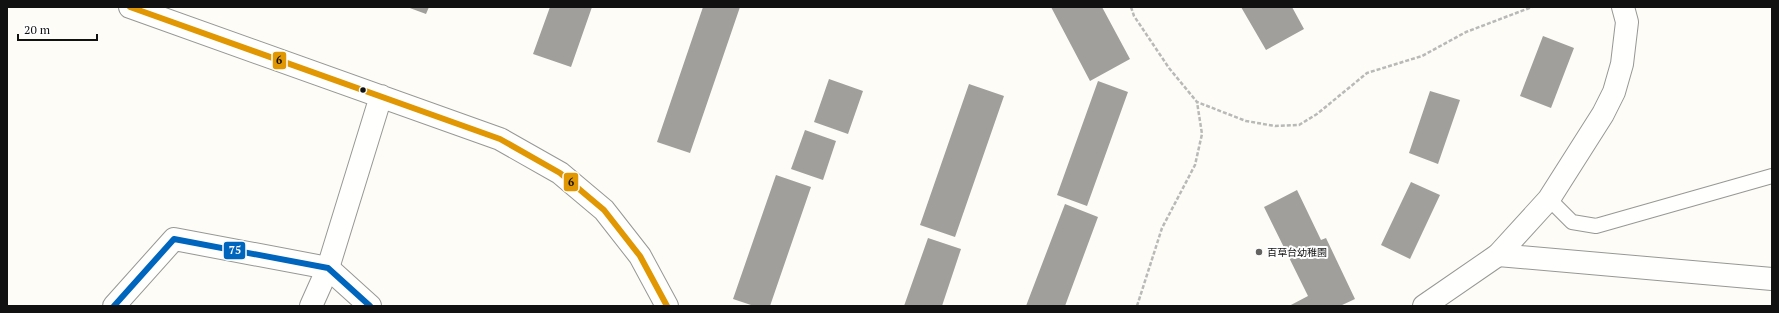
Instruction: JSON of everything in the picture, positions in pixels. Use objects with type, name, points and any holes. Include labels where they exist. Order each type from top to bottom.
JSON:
[{"type":"street","points":[[130,7],[500,139],[560,173],[604,210],[640,256],[667,306]]},
{"type":"street","points":[[1424,306],[1498,255],[1549,198],[1604,114],[1614,92],[1622,64],[1625,14]]},
{"type":"street","points":[[311,306],[328,268],[381,96]]},
{"type":"street","points":[[114,306],[174,239],[328,268],[370,306]]},
{"type":"street","points":[[1498,255],[1772,279]]},
{"type":"lane","points":[[1549,198],[1572,222],[1596,226],[1772,176]]},
{"type":"path","points":[[1131,7],[1134,16],[1169,68],[1197,102],[1246,121],[1275,126],[1300,125],[1317,114],[1367,73],[1422,56],[1466,32],[1532,7]]},
{"type":"path","points":[[1137,306],[1162,228],[1195,165],[1202,134],[1197,102]]},
{"type":"building","points":[[407,7],[429,7],[426,14]]},
{"type":"building","points":[[550,7],[592,7],[571,67],[533,54]]},
{"type":"building","points":[[703,7],[740,7],[690,153],[657,142]]},
{"type":"building","points":[[1051,7],[1102,7],[1130,59],[1090,81]]},
{"type":"building","points":[[1241,7],[1292,7],[1304,29],[1266,50]]},
{"type":"building","points":[[1543,36],[1574,48],[1551,108],[1520,96]]},
{"type":"building","points":[[829,79],[863,91],[848,134],[814,122]]},
{"type":"building","points":[[1098,81],[1128,92],[1087,206],[1057,195]]},
{"type":"building","points":[[969,84],[1004,96],[955,237],[920,225]]},
{"type":"building","points":[[1430,91],[1460,100],[1438,164],[1409,153]]},
{"type":"building","points":[[805,130],[836,141],[823,180],[791,169]]},
{"type":"building","points":[[776,175],[811,187],[770,306],[754,306],[733,299]]},
{"type":"building","points":[[1411,182],[1440,195],[1410,259],[1381,245]]},
{"type":"building","points":[[1297,190],[1321,240],[1326,238],[1355,299],[1340,306],[1289,306],[1308,296],[1264,207]]},
{"type":"building","points":[[1065,204],[1098,217],[1065,306],[1026,306]]},
{"type":"building","points":[[928,238],[961,249],[942,306],[904,306]]},
{"type":"transit line","name":"6","points":[[130,7],[500,139],[560,173],[604,210],[640,256],[667,306]]},
{"type":"transit line","name":"75","points":[[114,306],[174,239],[328,268],[370,306]]},
{"type":"place","name":"百草台幼稚園","points":[[1259,252]]}]
